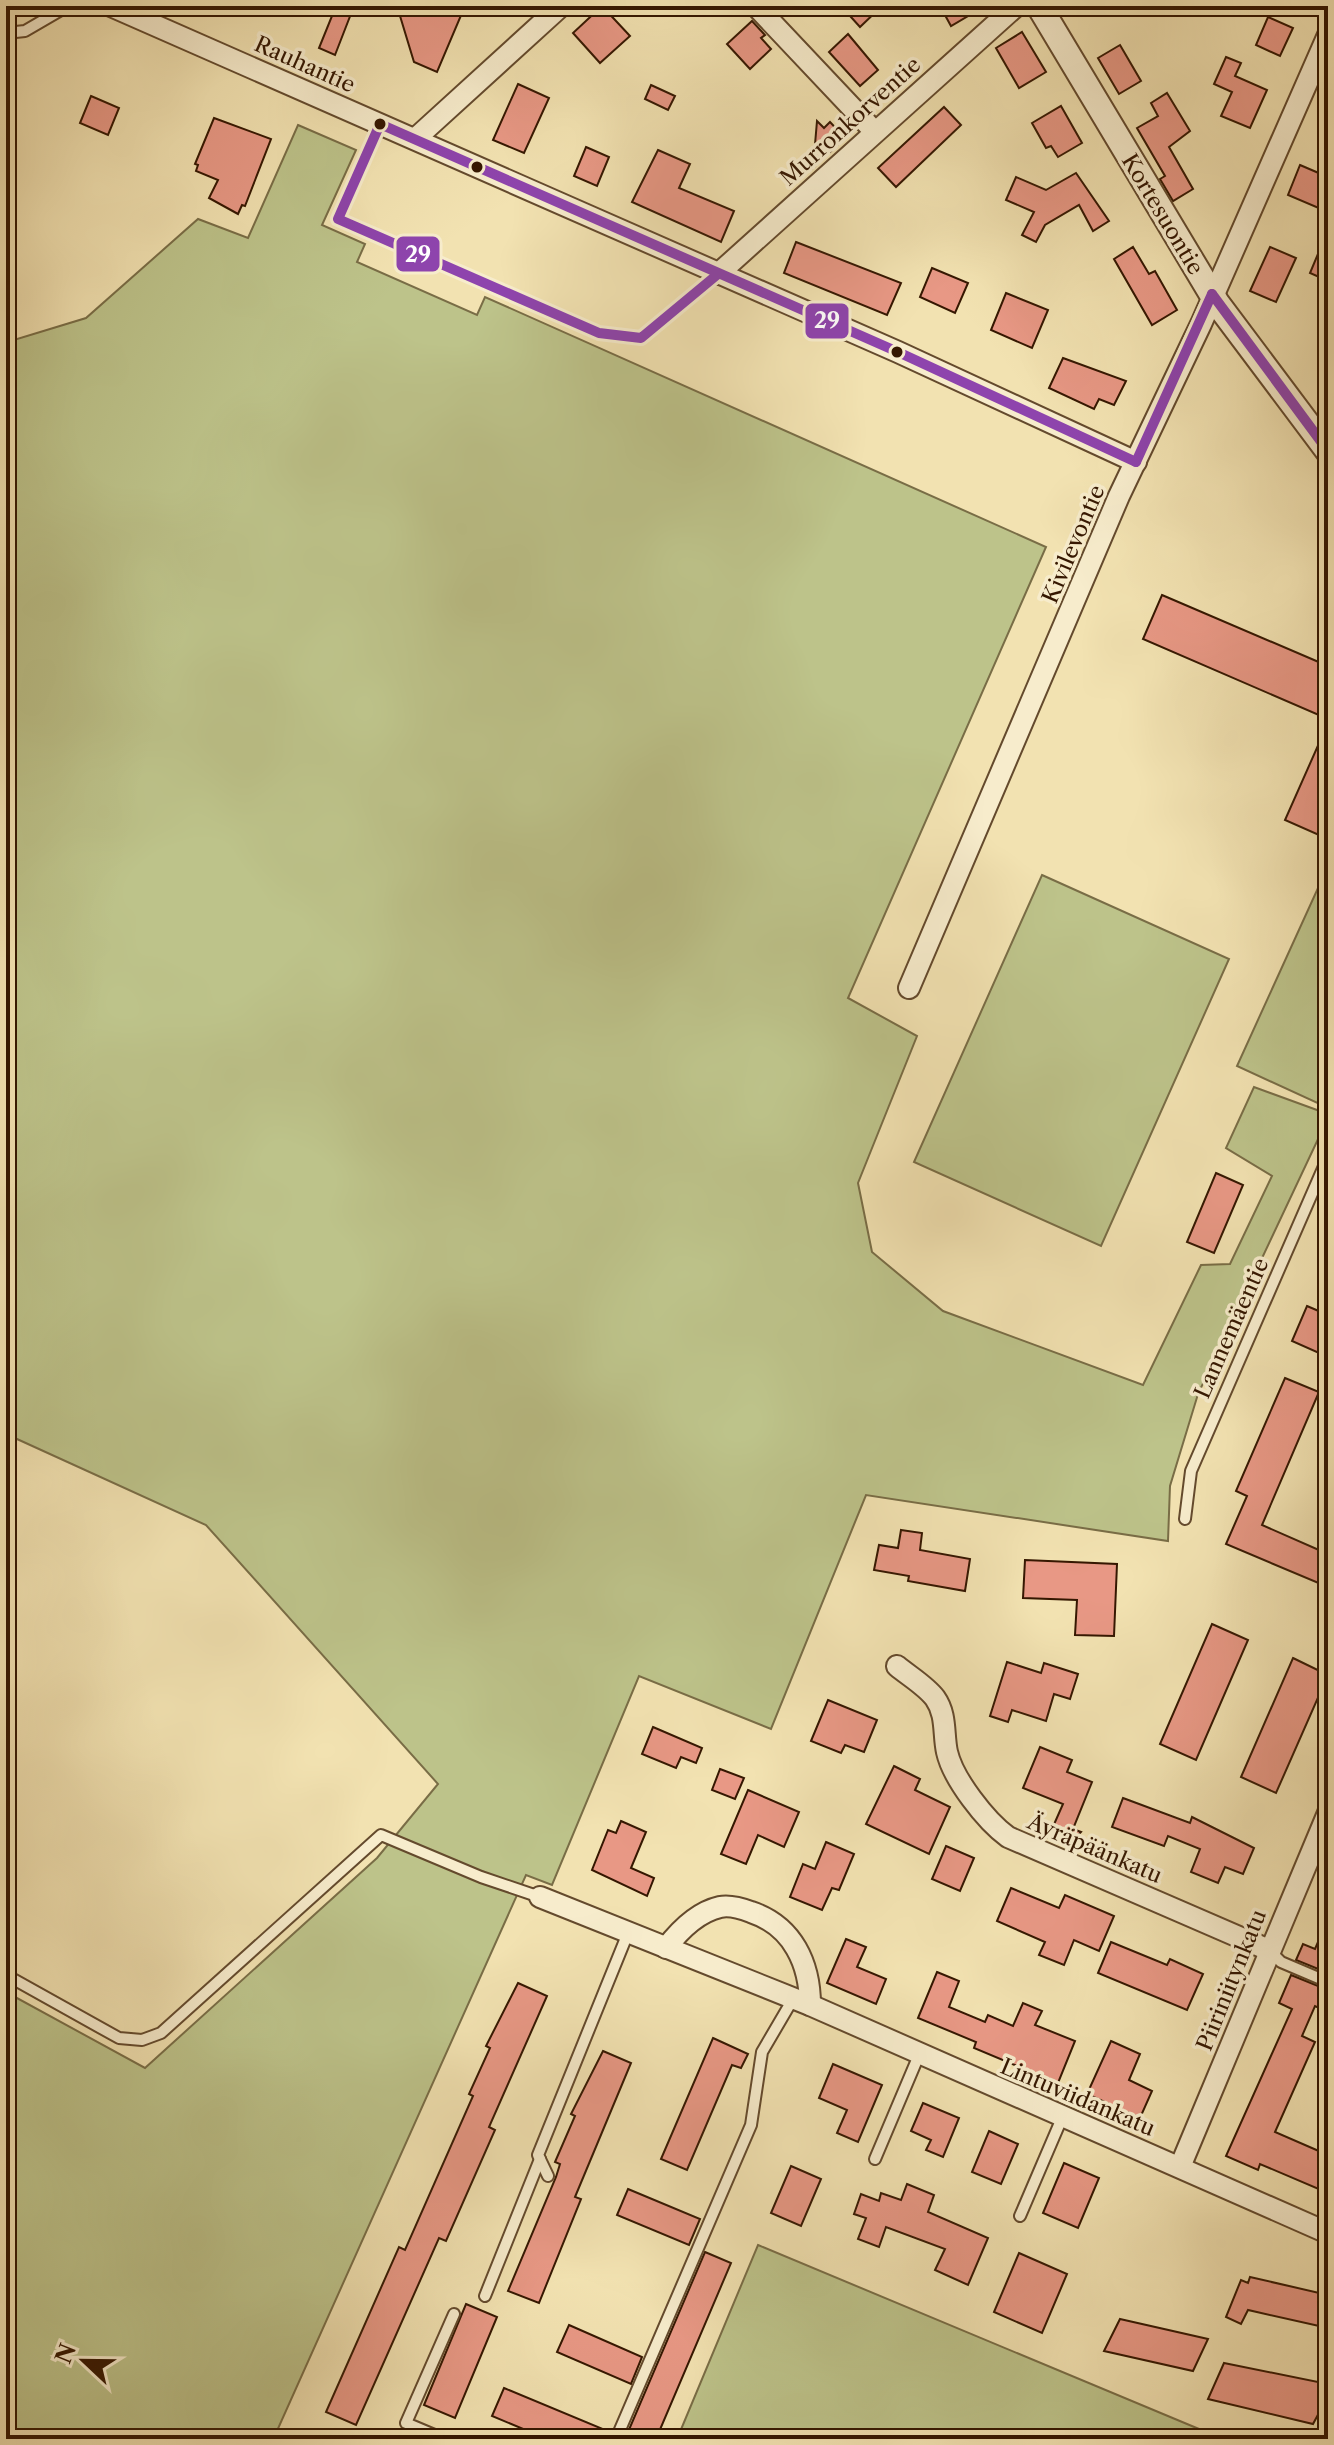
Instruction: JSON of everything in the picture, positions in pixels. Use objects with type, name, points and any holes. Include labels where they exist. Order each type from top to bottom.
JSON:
[{"type":"street","name":"Rauhantie","points":[[111,6],[1136,462]]},
{"type":"street","points":[[415,139],[561,6]]},
{"type":"street","points":[[756,6],[874,131]]},
{"type":"street","name":"Murronkorventie","points":[[718,274],[1016,6]]},
{"type":"street","name":"Kortesuontie","points":[[1039,6],[1212,294],[1328,451]]},
{"type":"street","name":"Kivilevontie","points":[[909,988],[1136,462],[1328,35]]},
{"type":"street","name":"Äyräpäänkatu","points":[[897,1666],[935,1698],[944,1718],[948,1755],[976,1804],[994,1827],[1008,1837],[1269,1950]]},
{"type":"street","name":"Piiriniitynkatu","points":[[1180,2167],[1328,1813]]},
{"type":"street","name":"Lintuviidankatu","points":[[540,1897],[801,2002],[1328,2233]]},
{"type":"street","points":[[666,1948],[692,1921],[721,1907],[764,1916],[785,1932],[802,1956],[810,1984],[801,2002]]},
{"type":"lane","points":[[6,33],[25,31],[68,6]]},
{"type":"lane","points":[[380,124],[338,219],[599,333],[624,339],[641,338],[718,274]]},
{"type":"lane","name":"Lannemäentie","points":[[1185,1519],[1191,1471],[1328,1157]]},
{"type":"lane","points":[[6,1975],[119,2038],[142,2040],[161,2033],[381,1835],[481,1877],[540,1897]]},
{"type":"lane","points":[[548,2176],[538,2155],[628,1933]]},
{"type":"lane","points":[[1269,1950],[1281,1962],[1328,1982]]},
{"type":"lane","points":[[616,2439],[751,2125],[762,2052],[801,2002]]},
{"type":"lane","points":[[875,2159],[919,2055]]},
{"type":"lane","points":[[1020,2216],[1062,2118]]},
{"type":"lane","points":[[485,2296],[540,2159]]},
{"type":"lane","points":[[444,2439],[406,2423],[454,2314]]},
{"type":"green space","points":[[298,125],[356,150],[322,225],[365,244],[357,262],[477,315],[485,297],[1046,547],[848,998],[917,1036],[858,1183],[872,1252],[943,1311],[1143,1385],[1201,1265],[1230,1264],[1272,1176],[1226,1148],[1254,1087],[1328,1114],[1328,1118],[1198,1394],[1170,1486],[1168,1541],[866,1495],[771,1729],[639,1676],[552,1885],[526,1875],[276,2433],[288,2439],[6,2439],[6,1992],[145,2068],[377,1858],[438,1784],[206,1525],[6,1434],[6,338],[14,340],[86,318],[198,219],[248,238]]},
{"type":"green space","points":[[1042,875],[1229,959],[1101,1246],[914,1162]]},
{"type":"green space","points":[[1318,888],[1328,892],[1328,1098],[1324,1106],[1237,1066]]},
{"type":"green space","points":[[758,2245],[1223,2439],[677,2439]]},
{"type":"building","points":[[336,6],[354,6],[335,55],[319,48]]},
{"type":"building","points":[[397,6],[465,6],[437,72],[414,62]]},
{"type":"building","points":[[602,6],[630,36],[600,63],[573,33]]},
{"type":"building","points":[[841,6],[882,6],[860,27]]},
{"type":"building","points":[[940,6],[985,6],[951,26]]},
{"type":"building","points":[[1268,17],[1293,28],[1280,56],[1256,45]]},
{"type":"building","points":[[752,21],[765,35],[761,38],[771,49],[750,69],[727,44]]},
{"type":"building","points":[[1022,32],[1046,72],[1019,88],[996,48]]},
{"type":"building","points":[[848,34],[878,70],[860,86],[829,52]]},
{"type":"building","points":[[1120,45],[1141,81],[1119,94],[1098,58]]},
{"type":"building","points":[[1226,57],[1241,63],[1235,76],[1267,90],[1250,128],[1221,116],[1232,92],[1214,84]]},
{"type":"building","points":[[518,84],[549,98],[524,153],[493,140]]},
{"type":"building","points":[[651,85],[675,96],[668,110],[645,99]]},
{"type":"building","points":[[1167,93],[1190,131],[1169,147],[1193,189],[1173,201],[1160,179],[1165,176],[1137,128],[1158,116],[1151,103]]},
{"type":"building","points":[[91,96],[119,108],[108,135],[80,123]]},
{"type":"building","points":[[1061,106],[1082,143],[1058,157],[1051,146],[1046,148],[1032,123]]},
{"type":"building","points":[[944,107],[961,125],[896,187],[878,168]]},
{"type":"building","points":[[214,118],[271,139],[245,206],[242,205],[238,214],[209,198],[218,180],[196,171],[198,165],[195,164]]},
{"type":"building","points":[[817,121],[824,128],[830,122],[845,138],[813,168]]},
{"type":"building","points":[[586,147],[609,157],[597,186],[574,176]]},
{"type":"building","points":[[658,150],[690,164],[679,188],[734,211],[721,242],[632,202]]},
{"type":"building","points":[[1300,165],[1328,177],[1328,212],[1288,195]]},
{"type":"building","points":[[1076,173],[1109,221],[1093,231],[1079,205],[1045,225],[1036,242],[1022,235],[1034,212],[1006,200],[1016,177],[1046,190]]},
{"type":"building","points":[[1328,230],[1328,281],[1310,273]]},
{"type":"building","points":[[796,242],[901,283],[887,315],[784,273]]},
{"type":"building","points":[[1133,247],[1149,274],[1155,271],[1177,310],[1152,325],[1114,259]]},
{"type":"building","points":[[1270,247],[1296,258],[1276,302],[1250,291]]},
{"type":"building","points":[[932,268],[968,283],[955,313],[920,297]]},
{"type":"building","points":[[1006,293],[1048,310],[1032,348],[991,330]]},
{"type":"building","points":[[1063,358],[1126,381],[1114,405],[1099,399],[1094,409],[1049,388]]},
{"type":"building","points":[[1162,595],[1328,666],[1328,719],[1143,639]]},
{"type":"building","points":[[1328,723],[1328,839],[1285,820]]},
{"type":"building","points":[[1216,1173],[1243,1185],[1214,1253],[1187,1242]]},
{"type":"building","points":[[1307,1306],[1328,1315],[1328,1357],[1292,1341]]},
{"type":"building","points":[[1285,1378],[1319,1392],[1262,1525],[1328,1554],[1328,1587],[1226,1544],[1247,1496],[1236,1491]]},
{"type":"building","points":[[901,1530],[922,1533],[920,1550],[970,1559],[965,1591],[908,1581],[909,1576],[874,1570],[879,1545],[898,1548]]},
{"type":"building","points":[[1025,1560],[1117,1564],[1114,1636],[1075,1635],[1077,1600],[1023,1598]]},
{"type":"building","points":[[1212,1624],[1248,1640],[1196,1760],[1160,1744]]},
{"type":"building","points":[[1293,1658],[1328,1675],[1276,1793],[1241,1777]]},
{"type":"building","points":[[1007,1662],[1041,1673],[1044,1663],[1078,1674],[1070,1699],[1054,1694],[1046,1721],[1012,1710],[1008,1722],[990,1716]]},
{"type":"building","points":[[828,1700],[877,1720],[864,1752],[845,1745],[841,1753],[811,1741]]},
{"type":"building","points":[[653,1727],[702,1748],[696,1763],[681,1757],[676,1768],[642,1754]]},
{"type":"building","points":[[1040,1747],[1072,1760],[1067,1772],[1092,1782],[1073,1829],[1081,1832],[1068,1846],[1048,1838],[1063,1804],[1023,1788]]},
{"type":"building","points":[[894,1766],[920,1779],[915,1790],[950,1807],[929,1854],[866,1824]]},
{"type":"building","points":[[720,1769],[744,1778],[735,1799],[712,1790]]},
{"type":"building","points":[[748,1790],[799,1812],[784,1847],[758,1835],[746,1864],[721,1854]]},
{"type":"building","points":[[1123,1798],[1190,1823],[1192,1817],[1254,1848],[1243,1874],[1225,1867],[1218,1883],[1191,1872],[1200,1849],[1168,1836],[1164,1846],[1112,1827]]},
{"type":"building","points":[[621,1821],[646,1832],[631,1868],[654,1878],[647,1896],[592,1870],[608,1830],[616,1833]]},
{"type":"building","points":[[826,1842],[854,1854],[839,1890],[832,1888],[822,1910],[790,1897],[803,1864],[815,1869]]},
{"type":"building","points":[[946,1846],[974,1858],[960,1891],[932,1879]]},
{"type":"building","points":[[1011,1888],[1059,1908],[1065,1895],[1114,1916],[1099,1951],[1074,1940],[1064,1965],[1039,1955],[1045,1942],[997,1921]]},
{"type":"building","points":[[1328,1919],[1328,1973],[1296,1960],[1303,1944],[1315,1949]]},
{"type":"building","points":[[846,1939],[866,1947],[857,1967],[886,1979],[876,2004],[827,1983]]},
{"type":"building","points":[[1111,1942],[1167,1965],[1170,1959],[1203,1974],[1187,2010],[1098,1973]]},
{"type":"building","points":[[937,1972],[959,1981],[949,2007],[985,2022],[988,2015],[1013,2026],[1023,2003],[1042,2011],[1035,2025],[1075,2041],[1058,2083],[974,2048],[976,2042],[918,2018]]},
{"type":"building","points":[[1291,1975],[1328,1990],[1328,1993],[1321,2009],[1315,2006],[1302,2036],[1315,2042],[1275,2132],[1328,2155],[1328,2193],[1260,2164],[1258,2170],[1226,2156],[1292,2009],[1279,2003]]},
{"type":"building","points":[[518,1983],[547,1996],[489,2127],[495,2130],[446,2241],[439,2238],[356,2425],[326,2412],[399,2247],[405,2250],[473,2096],[469,2094],[490,2048],[486,2046]]},
{"type":"building","points":[[713,2038],[748,2054],[741,2068],[732,2065],[687,2170],[661,2159]]},
{"type":"building","points":[[1111,2041],[1140,2054],[1129,2080],[1152,2091],[1140,2118],[1087,2094]]},
{"type":"building","points":[[603,2051],[631,2063],[575,2197],[581,2199],[539,2303],[508,2291],[556,2177],[560,2164],[555,2162],[575,2116],[571,2114]]},
{"type":"building","points":[[833,2064],[882,2085],[858,2142],[837,2133],[847,2110],[819,2098]]},
{"type":"building","points":[[923,2103],[959,2118],[943,2157],[926,2150],[931,2140],[911,2131]]},
{"type":"building","points":[[989,2131],[1018,2144],[1001,2184],[972,2172]]},
{"type":"building","points":[[1064,2163],[1099,2178],[1078,2228],[1043,2213]]},
{"type":"building","points":[[791,2166],[821,2179],[801,2226],[771,2213]]},
{"type":"building","points":[[907,2184],[934,2195],[928,2212],[988,2238],[968,2285],[935,2270],[945,2249],[886,2227],[879,2247],[858,2239],[866,2218],[854,2214],[861,2194],[879,2201],[881,2193],[901,2200]]},
{"type":"building","points":[[628,2189],[700,2219],[689,2245],[617,2215]]},
{"type":"building","points":[[705,2252],[731,2263],[656,2439],[625,2439]]},
{"type":"building","points":[[1019,2253],[1067,2274],[1042,2333],[994,2312]]},
{"type":"building","points":[[1250,2277],[1328,2295],[1328,2328],[1248,2310],[1241,2324],[1226,2317],[1241,2280],[1248,2283]]},
{"type":"building","points":[[466,2304],[497,2317],[455,2418],[424,2405]]},
{"type":"building","points":[[1120,2319],[1208,2339],[1193,2371],[1104,2351]]},
{"type":"building","points":[[569,2325],[642,2357],[631,2384],[557,2352]]},
{"type":"building","points":[[1224,2363],[1328,2384],[1328,2396],[1313,2424],[1208,2399]]},
{"type":"building","points":[[504,2388],[610,2432],[608,2439],[547,2439],[492,2416]]},
{"type":"transit line","name":"29","points":[[718,274],[641,338],[599,333],[338,219],[380,124],[898,352],[1136,462]]},
{"type":"transit line","name":"29","points":[[1212,294],[1328,451]]},
{"type":"transit line","name":"29","points":[[1136,462],[1212,294]]}]
